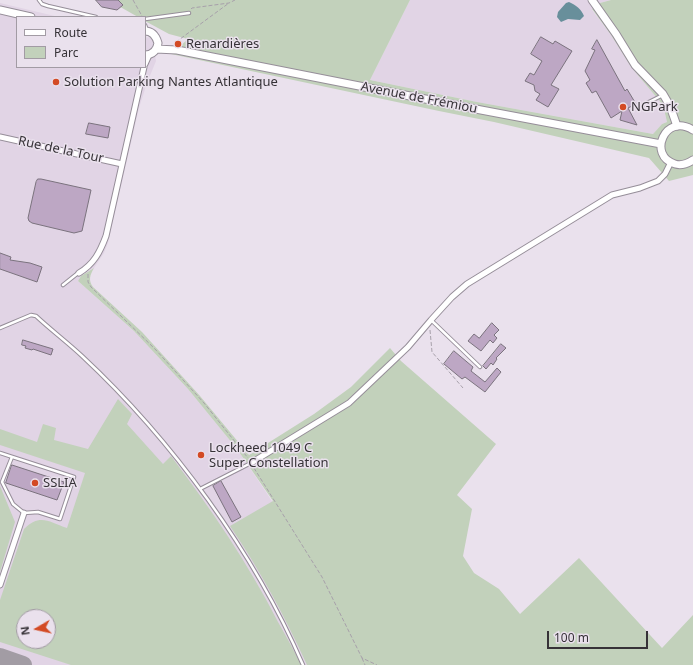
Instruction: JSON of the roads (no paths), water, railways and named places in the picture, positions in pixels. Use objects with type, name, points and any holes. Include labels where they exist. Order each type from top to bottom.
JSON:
[{"type":"main road","points":[[592,0],[616,34],[635,65],[663,94],[670,106],[677,126]]},
{"type":"main road","points":[[0,10],[27,16]]},
{"type":"main road","points":[[146,29],[155,35],[157,46],[147,55]]},
{"type":"main road","name":"Avenue de Frémiou","points":[[157,46],[176,46],[450,104],[661,144]]},
{"type":"main road","points":[[693,130],[683,126],[671,128],[662,138],[661,144],[664,155],[671,162],[683,165],[693,160]]},
{"type":"street","name":"Rue de la Tour","points":[[79,273],[87,268],[100,252],[106,236],[143,68]]},
{"type":"street","name":"Rue de la Tour","points":[[0,136],[122,164]]},
{"type":"street","points":[[251,463],[349,403],[408,347],[430,320],[466,284],[612,195],[640,188],[658,181],[665,174],[671,162]]},
{"type":"street","points":[[0,585],[24,513]]},
{"type":"lane","points":[[38,0],[42,4],[48,6],[92,16]]},
{"type":"lane","points":[[146,19],[189,13]]},
{"type":"lane","points":[[643,105],[663,94]]},
{"type":"lane","name":"Rue de la Tour","points":[[63,285],[79,273]]},
{"type":"lane","points":[[0,328],[31,315],[36,316],[82,356],[129,403],[200,489],[231,533],[271,599],[303,665]]},
{"type":"lane","points":[[430,320],[480,367]]},
{"type":"lane","points":[[0,453],[74,476],[60,519],[38,512],[24,513],[13,504],[2,482],[12,457]]},
{"type":"lane","points":[[200,489],[251,463]]},
{"type":"water","points":[[569,2],[574,4],[584,16],[580,20],[568,19],[561,22],[557,17],[558,12],[566,3]]},
{"type":"place","name":"Renardières","points":[[178,44]]},
{"type":"place","name":"Solution Parking Nantes Atlantique","points":[[56,82]]},
{"type":"place","name":"NGPark","points":[[623,107]]},
{"type":"place","name":"Lockheed 1049 C Super Constellation","points":[[201,455]]},
{"type":"place","name":"SSLIA","points":[[35,483]]}]
